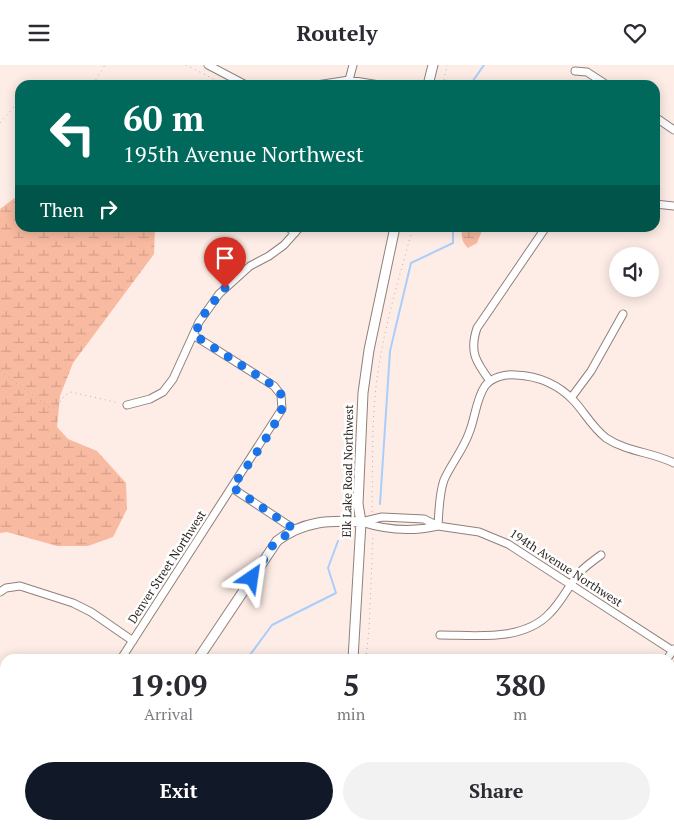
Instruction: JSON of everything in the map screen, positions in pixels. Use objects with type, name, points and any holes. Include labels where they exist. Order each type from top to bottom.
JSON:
[{"type":"street","points":[[208,65],[236,80]]},
{"type":"street","points":[[349,80],[353,65]]},
{"type":"street","points":[[429,80],[433,65]]},
{"type":"street","points":[[575,71],[587,72],[599,80]]},
{"type":"street","points":[[660,120],[674,130]]},
{"type":"street","points":[[660,205],[674,206]]},
{"type":"street","points":[[127,405],[157,396],[168,387],[206,311],[218,294],[250,266],[284,245],[296,232]]},
{"type":"street","name":"Elk Lake Road Northwest","points":[[354,654],[361,522],[358,503],[362,393],[369,350],[395,232]]},
{"type":"street","points":[[490,381],[474,357],[474,336],[477,328],[543,232]]},
{"type":"street","points":[[571,398],[592,371],[623,314]]},
{"type":"street","name":"Denver Street Northwest","points":[[124,654],[280,414],[283,399],[274,386],[194,335]]},
{"type":"street","points":[[438,526],[443,484],[465,445],[482,391],[490,381],[503,375],[511,374],[531,377],[554,385],[571,398],[594,427],[606,438],[630,449],[674,463]]},
{"type":"street","points":[[232,487],[294,529]]},
{"type":"street","points":[[201,654],[273,545],[294,529],[340,521],[361,522]]},
{"type":"street","name":"194th Avenue Northwest","points":[[361,522],[372,523],[381,528],[423,529],[438,526],[479,532],[495,537],[673,650]]},
{"type":"street","points":[[440,635],[503,634],[530,628],[542,621],[551,612],[580,572],[601,555]]},
{"type":"street","points":[[0,592],[6,587],[20,586],[73,603],[91,612],[133,641]]},
{"type":"path","points":[[96,80],[105,65]]},
{"type":"path","points":[[186,65],[215,80]]},
{"type":"path","points":[[444,80],[447,65]]},
{"type":"path","points":[[0,123],[15,106]]},
{"type":"path","points":[[366,654],[369,629],[374,416],[378,373],[411,232]]},
{"type":"path","points":[[0,371],[49,407],[56,408],[65,395],[71,392],[127,405]]},
{"type":"green space","points":[[15,198],[15,232],[155,232],[154,254],[73,363],[60,396],[57,427],[68,439],[97,451],[126,483],[127,509],[113,537],[88,546],[57,546],[7,532],[0,533],[0,209]]},
{"type":"green space","points":[[462,232],[481,232],[477,243],[468,248],[462,239]]},
{"type":"waterway","points":[[474,80],[484,65]]},
{"type":"waterway","points":[[380,504],[390,351],[411,263],[453,243],[453,232]]},
{"type":"waterway","points":[[251,654],[272,625],[336,593],[328,568],[338,541]]},
{"type":"route","points":[[225,288],[218,294],[206,311],[194,335],[274,386],[283,399],[280,414],[232,487],[294,529],[273,545],[252,578]]}]
